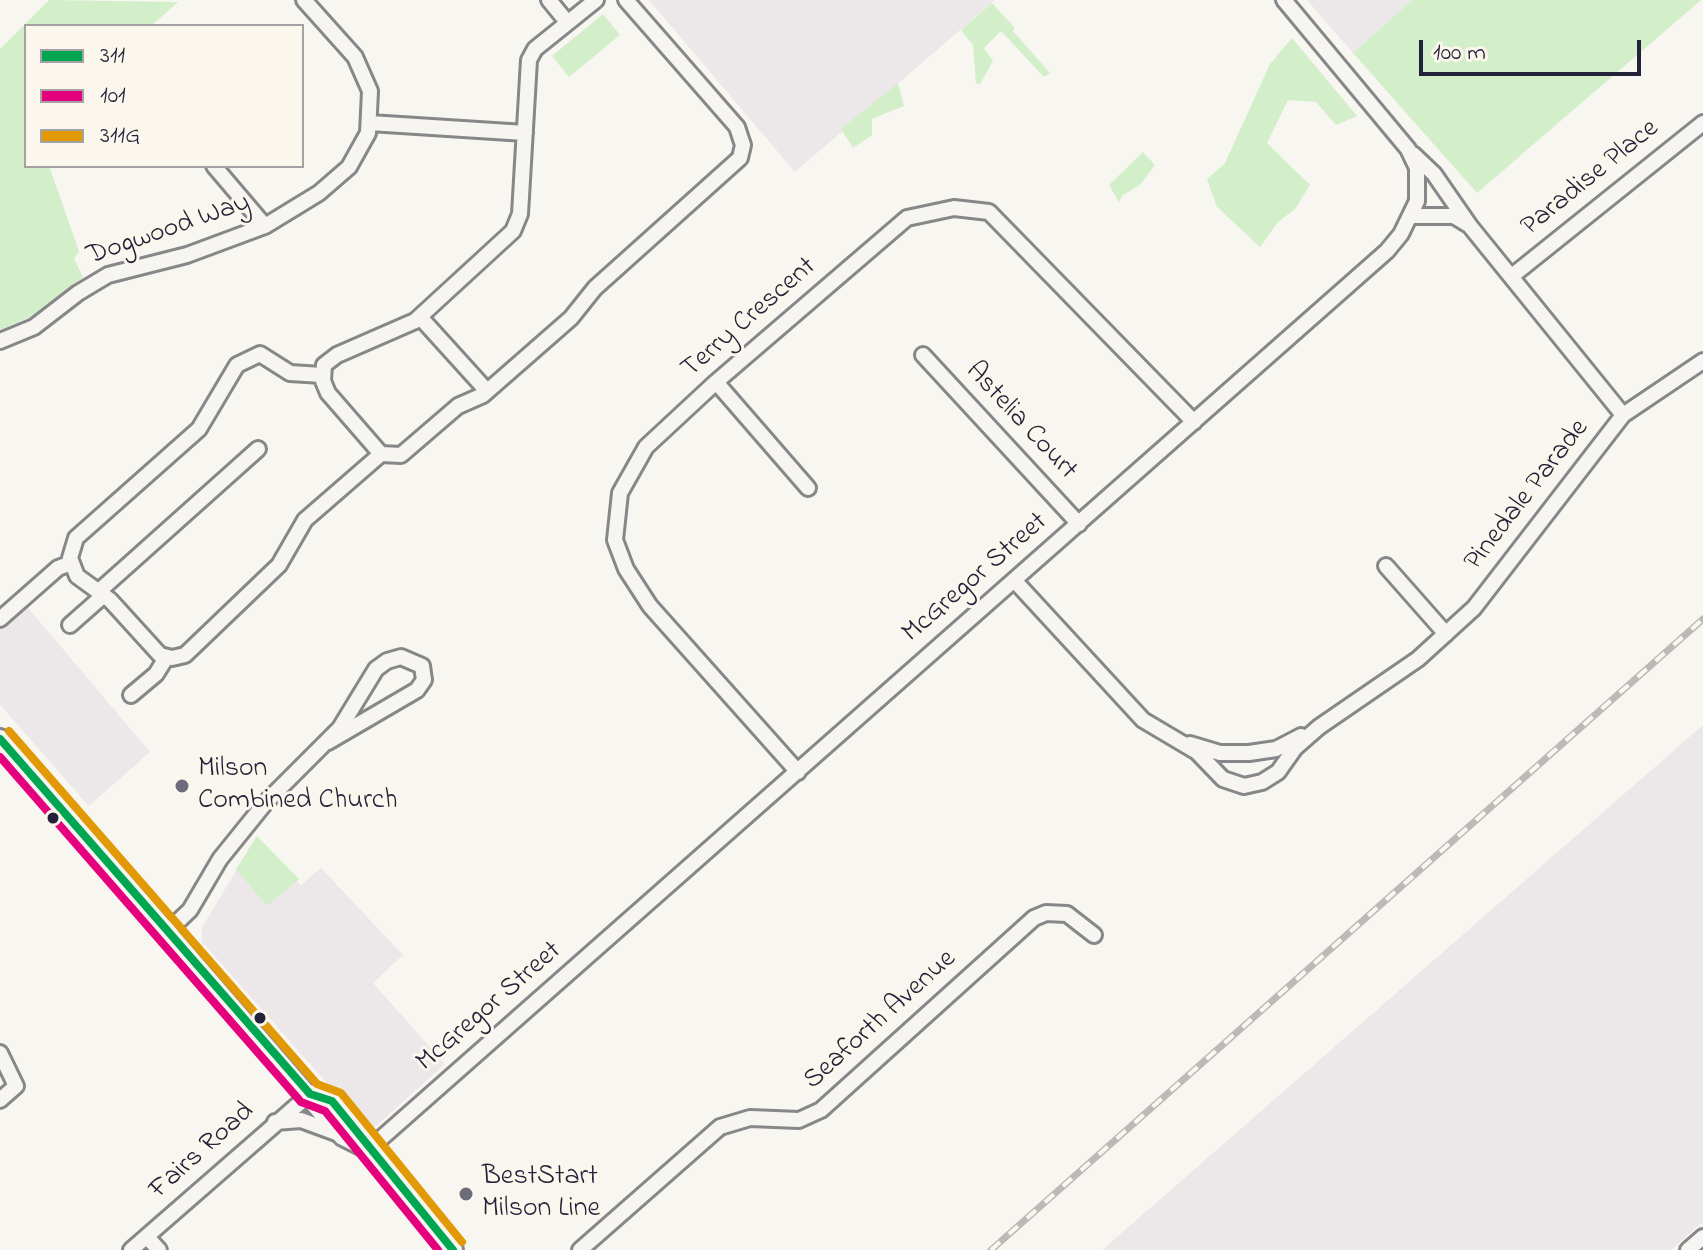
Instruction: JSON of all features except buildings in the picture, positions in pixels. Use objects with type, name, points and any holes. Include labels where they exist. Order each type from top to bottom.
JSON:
[{"type":"main road","points":[[0,739],[310,1094],[343,1136],[369,1149]]},
{"type":"main road","points":[[310,1094],[332,1101],[453,1250]]},
{"type":"street","name":"Dogwood Way","points":[[0,341],[34,327],[85,288],[108,275],[187,255],[265,226],[336,180],[357,156],[370,123],[370,91],[361,67],[304,0]]},
{"type":"street","points":[[549,0],[567,22]]},
{"type":"street","points":[[381,454],[328,393],[322,375],[324,365],[332,358],[402,329],[420,317],[517,226],[530,56],[596,0]]},
{"type":"street","points":[[322,375],[290,373],[260,354],[237,365],[199,429],[76,538],[71,548],[71,563],[77,576],[101,594],[155,651],[166,658],[185,655],[230,616],[279,565],[305,520],[381,454],[401,455],[458,406],[487,391],[571,318],[595,288],[730,170],[743,152],[737,127],[626,0]]},
{"type":"street","name":"McGregor Street","points":[[369,1149],[1387,251],[1411,216],[1418,186],[1417,168],[1408,149],[1284,0]]},
{"type":"street","points":[[370,123],[525,133]]},
{"type":"street","name":"Paradise Place","points":[[1512,276],[1703,123]]},
{"type":"street","name":"Pinedale Parade","points":[[1179,740],[1197,752],[1223,779],[1253,785],[1278,772],[1295,748],[1319,727],[1418,659],[1474,608],[1623,415],[1470,226],[1434,174],[1408,149]]},
{"type":"street","points":[[216,168],[265,226]]},
{"type":"street","name":"Terry Crescent","points":[[798,772],[650,606],[626,569],[615,540],[620,493],[646,447],[716,382],[907,218],[954,208],[989,212],[1194,422]]},
{"type":"street","points":[[1411,216],[1454,216],[1470,226]]},
{"type":"street","points":[[420,317],[487,391]]},
{"type":"street","name":"Astelia Court","points":[[923,355],[1079,524]]},
{"type":"street","points":[[1623,415],[1703,361]]},
{"type":"street","points":[[716,382],[808,488]]},
{"type":"street","points":[[70,625],[258,449]]},
{"type":"street","points":[[0,619],[58,568],[71,563]]},
{"type":"street","points":[[1386,566],[1446,634]]},
{"type":"street","name":"Pinedale Parade","points":[[1014,580],[1130,708],[1156,730],[1220,753],[1263,752],[1319,727]]},
{"type":"street","points":[[168,931],[190,910],[220,859],[266,802],[328,742],[381,664],[401,657],[417,661],[424,673],[417,690],[328,742]]},
{"type":"street","points":[[131,695],[156,674],[166,658]]},
{"type":"street","name":"Seaforth Avenue","points":[[580,1250],[720,1127],[750,1118],[799,1120],[821,1110],[1034,918],[1046,913],[1067,914],[1094,935]]},
{"type":"street","points":[[0,1053],[16,1086],[0,1100]]},
{"type":"street","name":"Fairs Road","points":[[131,1250],[310,1094]]},
{"type":"street","points":[[275,1122],[301,1120],[343,1136]]},
{"type":"street","points":[[147,1237],[159,1250]]},
{"type":"street","points":[[1688,1250],[1703,1237]]},
{"type":"shaded area","points":[[649,0],[995,0],[795,172]]},
{"type":"shaded area","points":[[1307,0],[1412,0],[1353,53]]},
{"type":"shaded area","points":[[24,603],[150,752],[89,806],[0,705],[0,623]]},
{"type":"shaded area","points":[[1703,725],[1703,1222],[1671,1250],[1102,1250]]},
{"type":"shaded area","points":[[254,840],[301,885],[321,868],[403,955],[373,983],[445,1064],[375,1127],[364,1125],[202,942],[202,928]]},
{"type":"green space","points":[[49,0],[178,2],[153,24],[25,24]]},
{"type":"green space","points":[[1412,0],[1701,0],[1477,193],[1353,53]]},
{"type":"green space","points":[[992,3],[1050,73],[1044,77],[1001,31],[984,48],[993,61],[980,84],[976,83],[973,45],[961,30]]},
{"type":"green space","points":[[603,14],[620,35],[569,77],[552,56]]},
{"type":"green space","points":[[24,25],[24,168],[50,168],[79,251],[74,259],[83,277],[37,314],[0,330],[0,49]]},
{"type":"green space","points":[[1292,38],[1357,116],[1336,125],[1316,102],[1288,100],[1267,143],[1310,185],[1295,209],[1278,222],[1260,247],[1217,207],[1207,179],[1225,163],[1270,64]]},
{"type":"green space","points":[[898,83],[904,106],[872,119],[872,135],[853,148],[841,129]]},
{"type":"green space","points":[[1143,152],[1155,165],[1140,185],[1123,195],[1119,202],[1109,185]]},
{"type":"green space","points":[[257,836],[299,879],[267,906],[236,869]]},
{"type":"railway","points":[[991,1250],[1703,619]]},
{"type":"transit line","name":"311G","points":[[9,731],[317,1084],[341,1093],[462,1242]]},
{"type":"transit line","name":"311","points":[[0,739],[310,1094],[332,1101],[453,1250]]},
{"type":"transit line","name":"101","points":[[0,757],[301,1102],[325,1111],[438,1250]]},
{"type":"place","name":"Milson Combined Church","points":[[182,786]]},
{"type":"place","name":"BestStart Milson Line","points":[[466,1194]]}]
